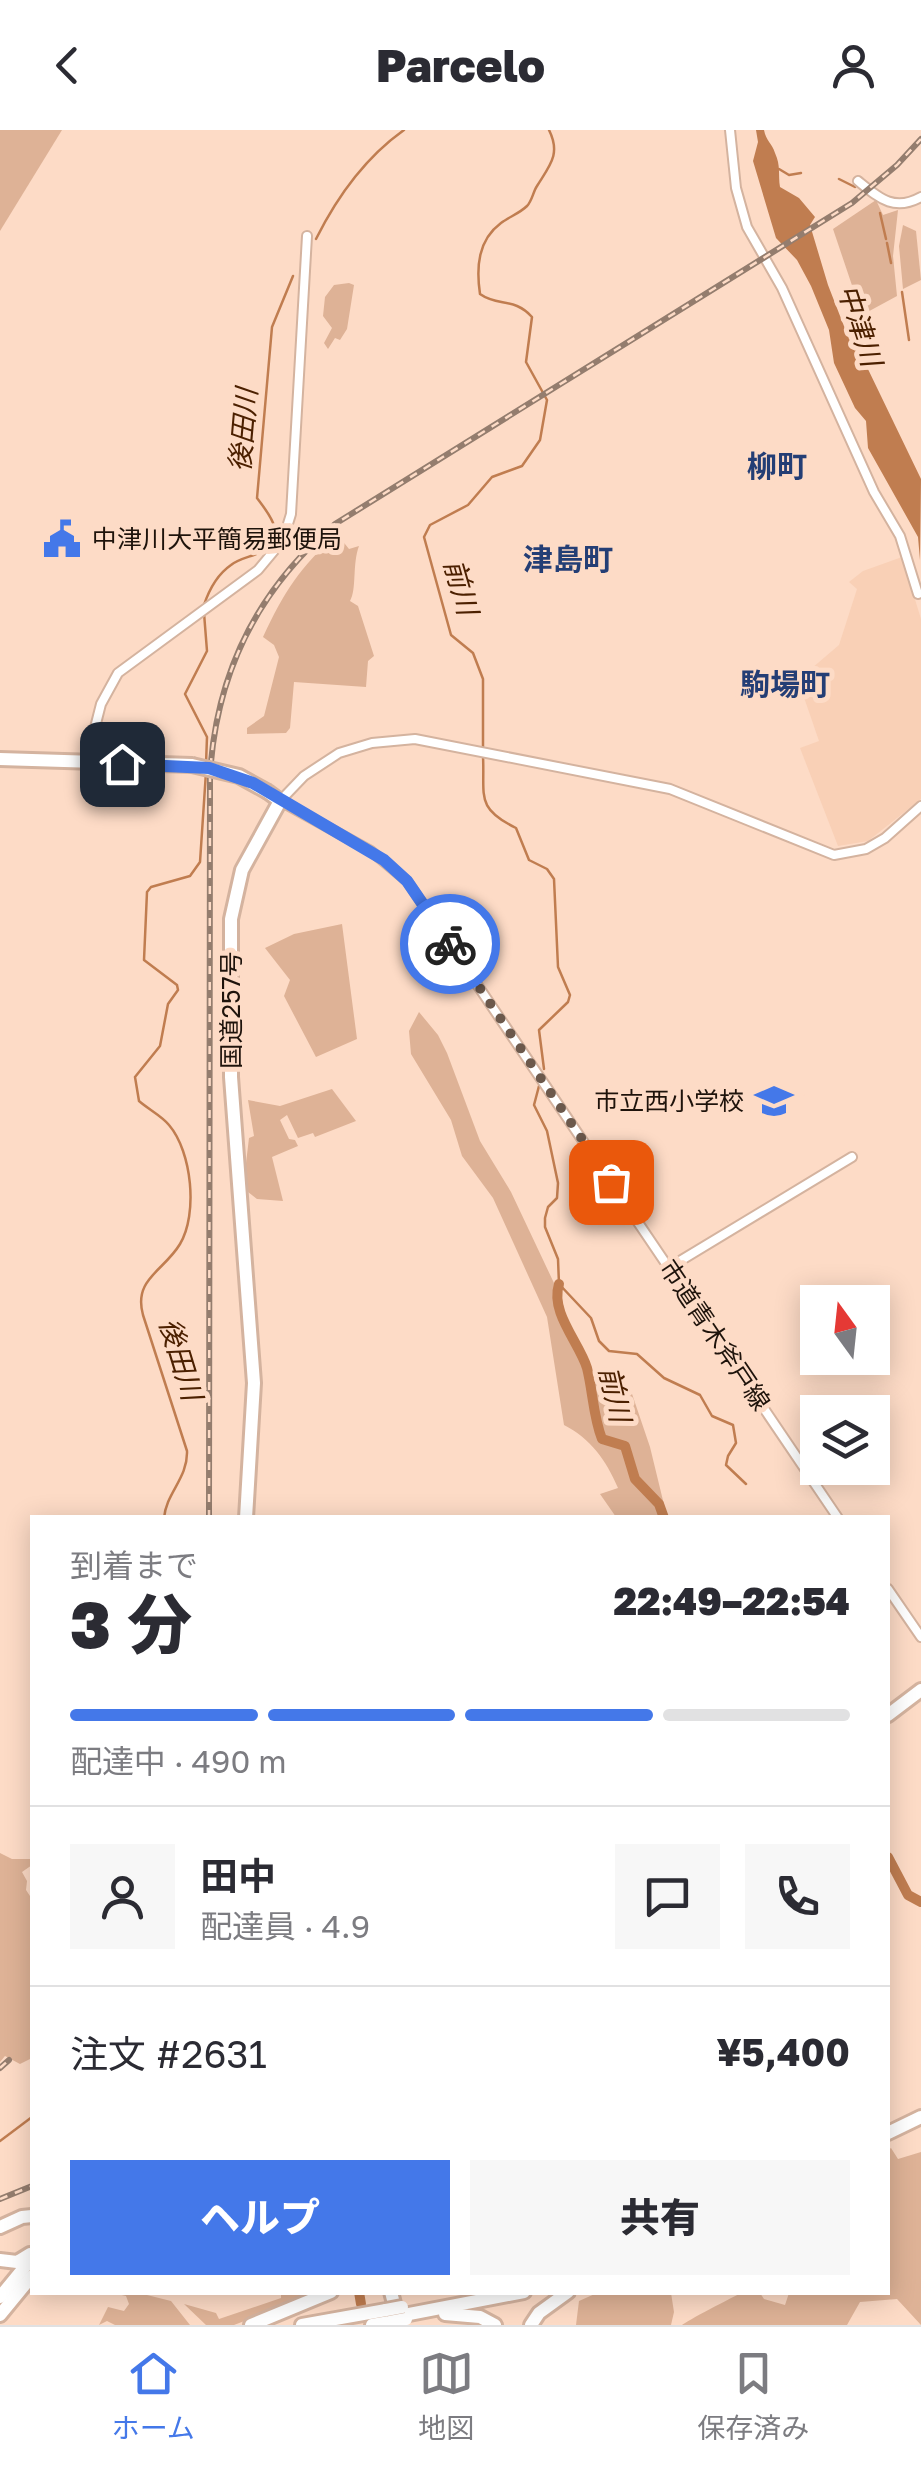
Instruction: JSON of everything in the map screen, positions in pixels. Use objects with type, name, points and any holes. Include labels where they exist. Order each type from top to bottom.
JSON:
[{"type":"highway","points":[[0,759],[192,766],[239,776],[280,801]]},
{"type":"highway","name":"国道257号","points":[[246,1515],[254,1383],[231,1077],[231,919],[242,870],[280,801]]},
{"type":"highway","points":[[890,1713],[921,1690]]},
{"type":"highway","points":[[890,1723],[921,1700]]},
{"type":"highway","points":[[890,2132],[921,2117]]},
{"type":"highway","points":[[890,2141],[921,2126]]},
{"type":"highway","points":[[0,2218],[30,2213]]},
{"type":"highway","points":[[0,2227],[30,2214]]},
{"type":"highway","points":[[0,2260],[17,2262],[30,2256]]},
{"type":"highway","points":[[0,2297],[30,2258]]},
{"type":"highway","points":[[0,2312],[30,2275]]},
{"type":"highway","points":[[252,2325],[324,2295]]},
{"type":"highway","points":[[372,2325],[478,2295]]},
{"type":"highway","points":[[343,2325],[509,2295]]},
{"type":"highway","points":[[531,2325],[564,2295]]},
{"type":"highway","points":[[302,2325],[455,2314],[480,2317],[495,2325]]},
{"type":"street","points":[[730,130],[736,188],[747,227],[782,288],[874,492],[900,536],[918,594]]},
{"type":"street","points":[[858,181],[886,203],[910,202],[921,197]]},
{"type":"street","points":[[86,763],[111,681],[266,562],[289,527],[307,236]]},
{"type":"street","points":[[280,801],[317,766],[343,752],[372,743],[415,739],[694,796],[804,845],[834,854],[866,849],[885,838],[921,806]]},
{"type":"street","name":"市道青木斧戸線","points":[[280,801],[371,851],[407,881],[836,1515]]},
{"type":"street","points":[[670,1267],[852,1158]]},
{"type":"street","points":[[890,1592],[921,1637]]},
{"type":"shaded area","points":[[0,130],[62,130],[0,231]]},
{"type":"shaded area","points":[[756,130],[764,130],[774,150],[780,187],[799,198],[815,217],[810,225],[849,339],[866,365],[921,479],[920,560],[918,537],[868,448],[866,421],[855,408],[834,363],[829,330],[811,286],[797,260],[776,238],[753,161],[758,142]]},
{"type":"shaded area","points":[[876,200],[883,215],[898,210],[893,256],[897,296],[862,315],[833,229]]},
{"type":"shaded area","points":[[903,225],[916,231],[921,280],[903,289],[899,246]]},
{"type":"shaded area","points":[[334,285],[354,285],[347,329],[328,349],[324,343],[332,328],[323,316],[325,297]]},
{"type":"shaded area","points":[[337,534],[349,549],[359,546],[350,601],[358,606],[374,656],[368,661],[366,687],[294,682],[290,728],[286,733],[247,734],[247,728],[264,716],[279,657],[274,645],[263,637],[294,581]]},
{"type":"shaded area","points":[[902,557],[921,619],[921,799],[868,841],[838,846],[800,748],[819,741],[798,680],[839,645],[857,589],[849,582],[863,571]]},
{"type":"shaded area","points":[[342,924],[357,1039],[316,1057],[284,996],[290,980],[265,948],[294,934]]},
{"type":"shaded area","points":[[419,1012],[438,1035],[480,1141],[511,1192],[562,1300],[571,1340],[597,1384],[630,1388],[667,1515],[615,1515],[600,1494],[618,1488],[597,1451],[564,1425],[547,1317],[493,1198],[462,1156],[451,1120],[411,1054],[409,1031]]},
{"type":"shaded area","points":[[332,1089],[356,1121],[315,1137],[313,1133],[298,1138],[287,1115],[280,1120],[289,1139],[298,1146],[272,1157],[283,1201],[257,1199],[243,1188],[249,1138],[254,1136],[248,1100],[280,1106]]},
{"type":"shaded area","points":[[0,1853],[12,1859],[30,1859],[30,1866],[22,1872],[30,1896],[30,2059],[20,2064],[5,2056],[0,2062]]},
{"type":"shaded area","points":[[890,2149],[898,2159],[921,2152],[921,2325],[897,2299],[860,2302],[847,2325],[682,2325],[740,2295],[761,2295],[785,2305],[788,2295],[890,2295]]},
{"type":"shaded area","points":[[122,2295],[147,2295],[171,2301],[190,2325],[115,2325],[107,2321],[99,2325],[108,2307],[124,2311],[129,2304]]},
{"type":"shaded area","points":[[313,2295],[234,2325],[206,2325],[184,2304],[216,2313],[219,2319],[281,2298]]},
{"type":"shaded area","points":[[592,2295],[671,2295],[674,2312],[671,2325],[576,2325],[579,2301]]},
{"type":"waterway","name":"後田川","points":[[316,239],[354,179],[404,130]]},
{"type":"waterway","name":"前川","points":[[483,748],[483,679],[473,653],[451,635],[424,537],[430,525],[468,505],[492,477],[522,466],[540,440],[547,400],[526,362],[532,317],[519,307],[480,294],[478,274],[487,237],[527,206],[550,165],[554,146],[549,130]]},
{"type":"waterway","points":[[779,169],[789,175],[801,173]]},
{"type":"waterway","points":[[839,179],[855,187]]},
{"type":"waterway","points":[[880,213],[886,239]]},
{"type":"waterway","points":[[887,243],[891,263]]},
{"type":"waterway","name":"後田川","points":[[204,605],[226,569],[261,552],[274,539],[274,525],[257,498],[272,327],[293,276]]},
{"type":"waterway","points":[[902,292],[909,340]]},
{"type":"waterway","name":"後田川","points":[[204,613],[207,651],[185,694],[207,737],[206,764]]},
{"type":"waterway","name":"前川","points":[[483,756],[488,807],[516,828],[529,860],[547,869],[554,879],[558,967],[570,995],[568,1002],[539,1030],[544,1069]]},
{"type":"waterway","name":"後田川","points":[[165,1515],[184,1469],[187,1451],[141,1303],[146,1284],[180,1244],[186,1231],[190,1183],[177,1137],[166,1122],[139,1101],[135,1077],[160,1046],[168,1004],[178,990],[177,985],[144,960],[147,892],[151,887],[190,876],[200,862],[206,772]]},
{"type":"waterway","points":[[539,1086],[534,1105],[547,1131],[558,1183],[557,1198],[548,1207],[545,1227],[558,1259],[559,1284],[591,1318],[599,1341],[609,1351],[637,1354],[664,1378],[700,1395],[712,1416],[733,1425],[736,1443],[726,1465],[746,1484]]},
{"type":"waterway","name":"前川","points":[[559,1284],[558,1306],[587,1368],[602,1439],[625,1446],[635,1479],[659,1504],[663,1515]]},
{"type":"waterway","name":"前川","points":[[890,1861],[908,1895],[921,1902]]},
{"type":"waterway","points":[[0,2141],[30,2118]]},
{"type":"waterway","points":[[360,2295],[361,2304]]},
{"type":"railway","points":[[209,1515],[210,775],[221,702],[246,636],[284,576],[335,524],[852,203],[921,139]]},
{"type":"railway","points":[[0,2068],[9,2060]]},
{"type":"railway","points":[[0,2199],[30,2187]]},
{"type":"way so far","points":[[450,944],[611,1182]]},
{"type":"place","name":"中津川大平簡易郵便局","points":[[62,539]]},
{"type":"place","name":"市立西小学校","points":[[774,1101]]},
{"type":"district","name":"柳町","points":[[777,467]]},
{"type":"district","name":"津島町","points":[[568,560]]},
{"type":"district","name":"駒場町","points":[[785,685]]},
{"type":"route","points":[[122,764],[209,768],[253,783],[384,860],[407,881],[450,944]]},
{"type":"water label","name":"中津川","points":[[860,325]]}]
